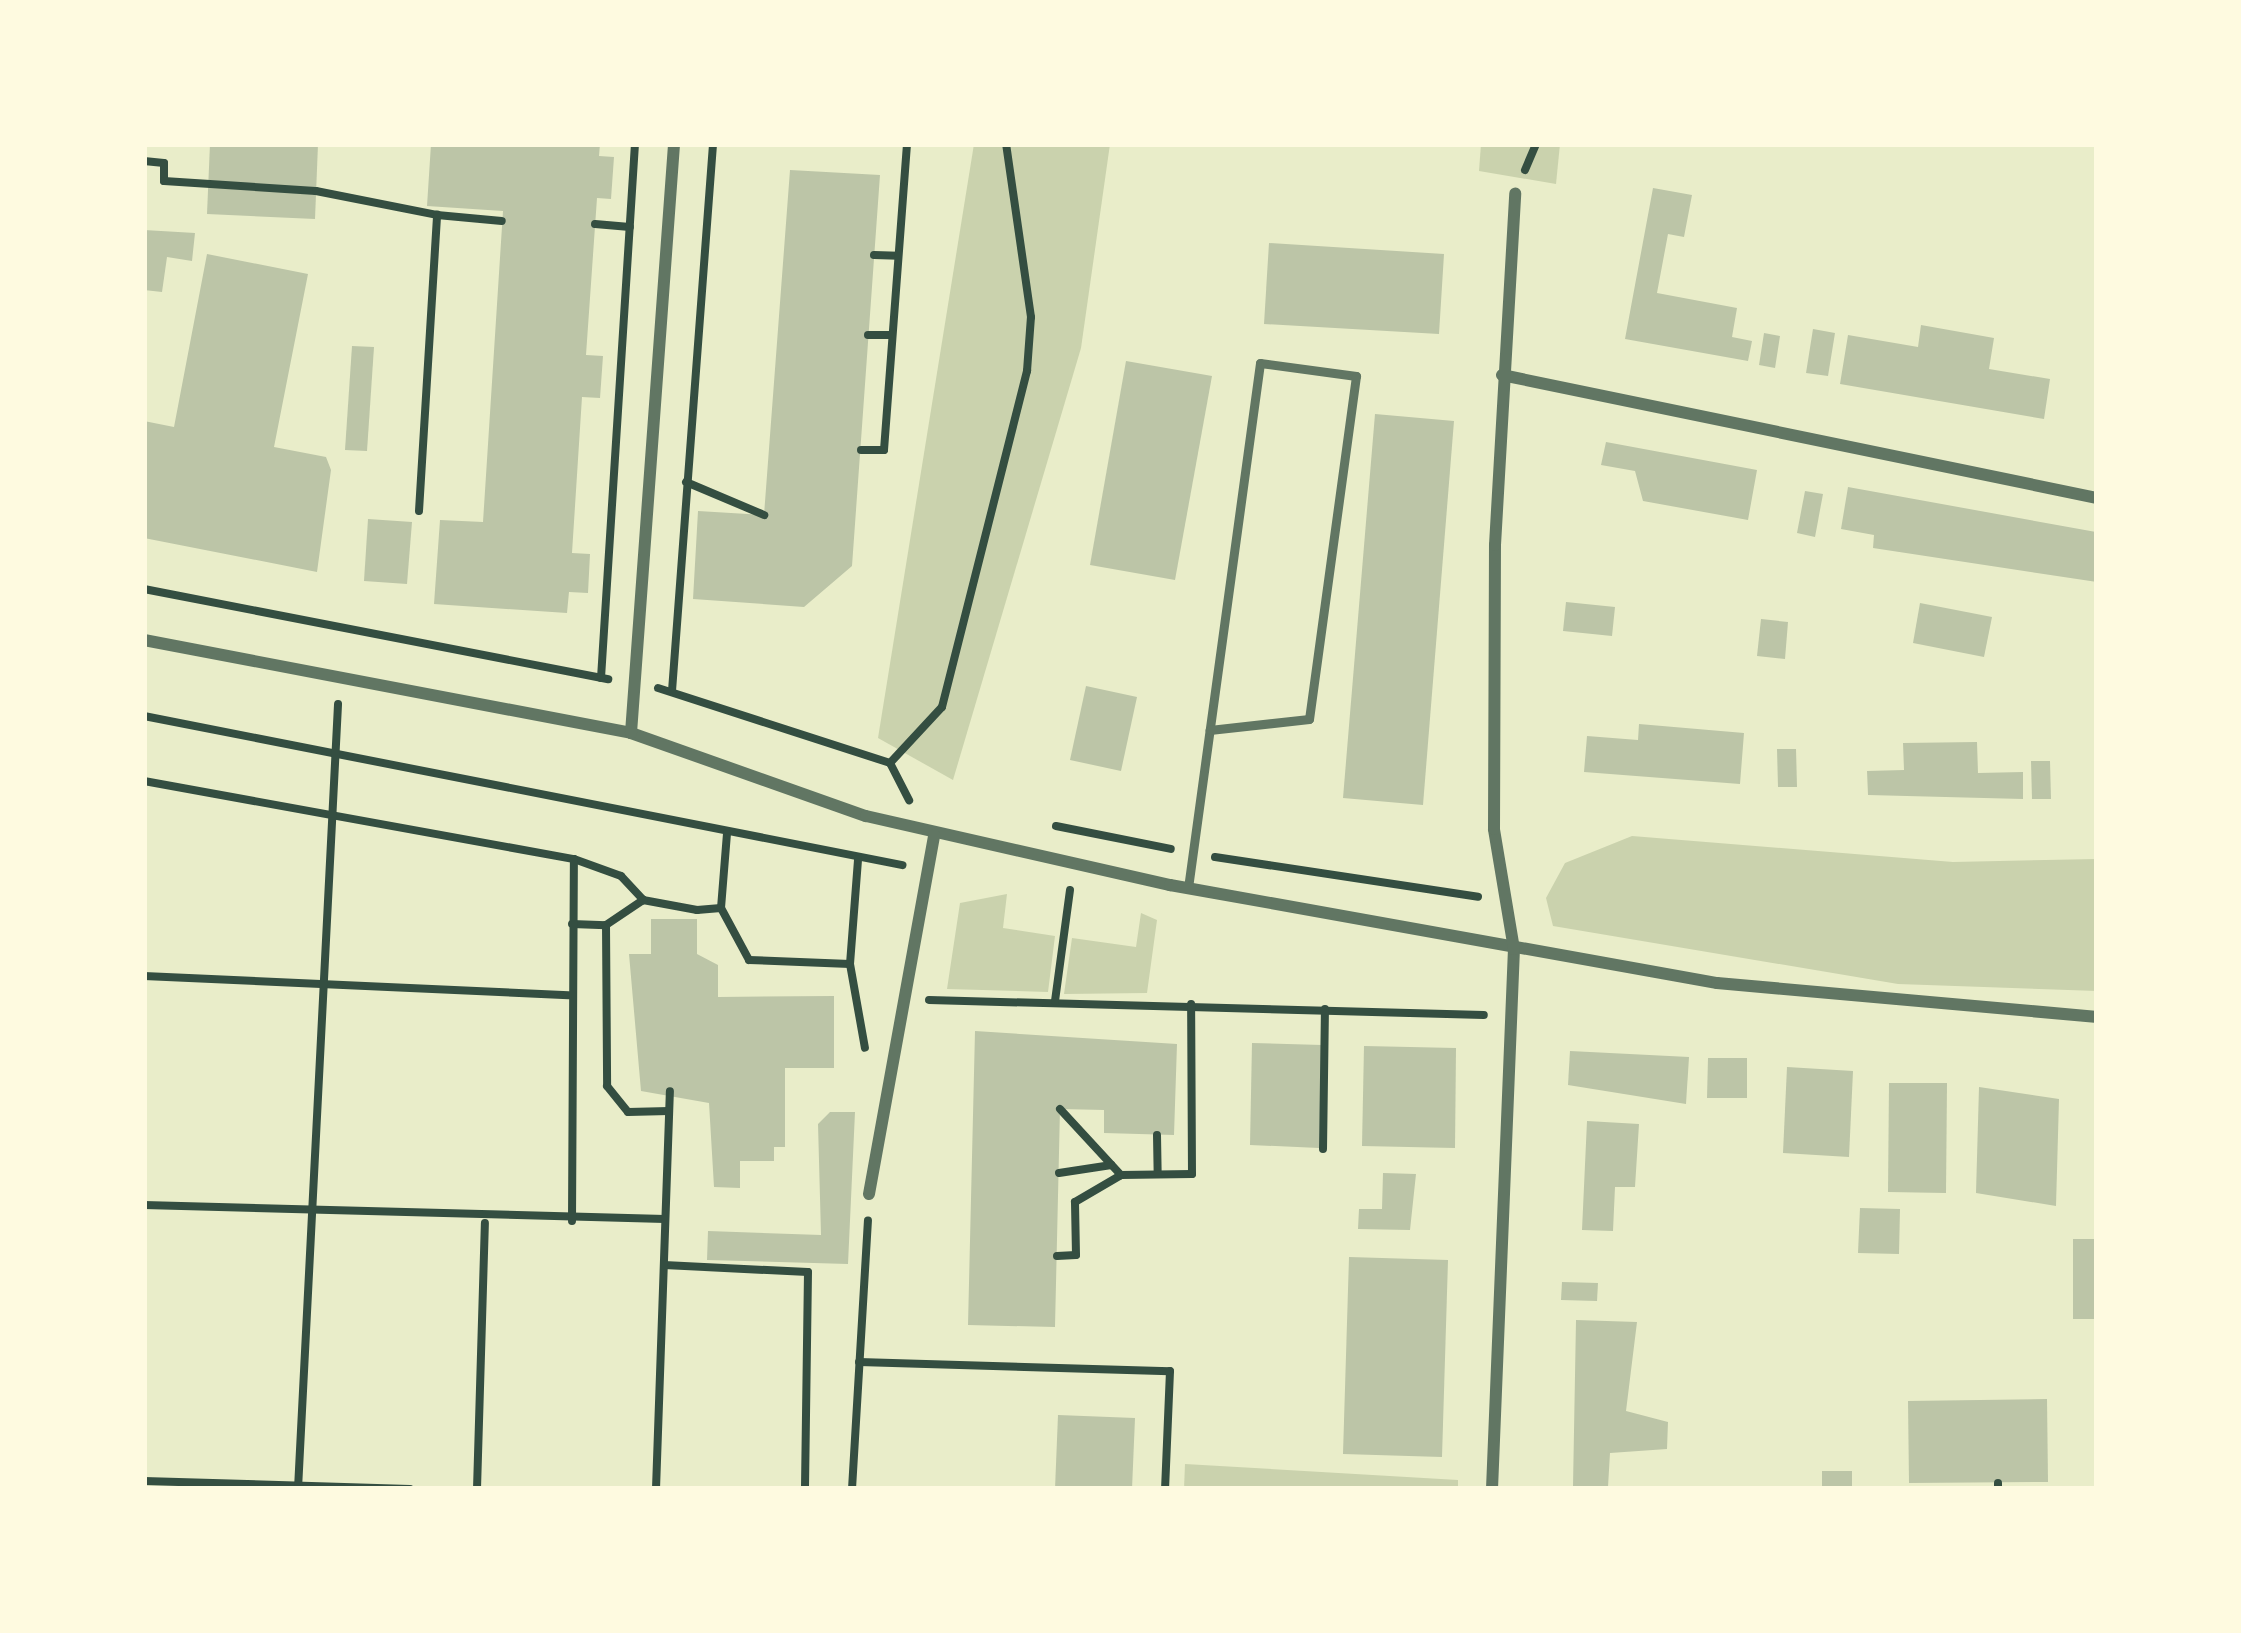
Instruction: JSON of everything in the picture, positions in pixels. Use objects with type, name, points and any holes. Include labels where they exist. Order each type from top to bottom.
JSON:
[{"type":"street","points":[[631,733],[674,144]]},
{"type":"street","points":[[1492,1489],[1514,949],[1494,829],[1502,375],[1515,194]]},
{"type":"street","points":[[1502,375],[2097,498]]},
{"type":"street","points":[[144,640],[631,733],[934,835],[1188,888],[1514,949],[1894,1006],[2097,1017]]},
{"type":"street","points":[[869,1194],[896,1083],[934,835]]},
{"type":"lane","points":[[1188,888],[1260,363],[1356,376],[1309,718],[1210,730]]},
{"type":"path","points":[[601,678],[635,144]]},
{"type":"path","points":[[672,691],[713,144]]},
{"type":"path","points":[[861,450],[884,450],[907,144]]},
{"type":"path","points":[[144,589],[672,691],[890,763],[942,707],[1027,371],[1031,317],[1006,144]]},
{"type":"path","points":[[144,161],[164,163],[164,181],[316,190],[437,215],[502,221]]},
{"type":"path","points":[[419,511],[437,215]]},
{"type":"path","points":[[595,224],[630,226]]},
{"type":"path","points":[[874,256],[898,256]]},
{"type":"path","points":[[868,334],[892,335]]},
{"type":"path","points":[[686,482],[764,515]]},
{"type":"path","points":[[298,1487],[328,752],[344,679]]},
{"type":"path","points":[[144,716],[858,859],[929,868]]},
{"type":"path","points":[[144,782],[574,860],[621,876],[643,900]]},
{"type":"path","points":[[727,832],[721,908],[749,960],[850,964]]},
{"type":"path","points":[[858,859],[850,964],[870,1077],[896,1083]]},
{"type":"path","points":[[572,1221],[569,995],[574,860]]},
{"type":"path","points":[[1055,1001],[1073,862]]},
{"type":"path","points":[[572,924],[606,925],[643,900],[721,908]]},
{"type":"path","points":[[606,925],[607,1085],[628,1112],[669,1111]]},
{"type":"path","points":[[144,976],[569,995]]},
{"type":"path","points":[[911,999],[1510,1016]]},
{"type":"path","points":[[1057,1256],[1076,1255],[1075,1202],[1121,1175],[1192,1174],[1191,1004]]},
{"type":"path","points":[[1323,1149],[1324,1009]]},
{"type":"path","points":[[656,1489],[670,1091]]},
{"type":"path","points":[[1060,1109],[1121,1175]]},
{"type":"path","points":[[1157,1135],[1158,1174]]},
{"type":"path","points":[[1103,1174],[1112,1165]]},
{"type":"path","points":[[1059,1173],[1103,1174],[1112,1183]]},
{"type":"path","points":[[852,1489],[869,1194]]},
{"type":"path","points":[[144,1205],[485,1222],[665,1219]]},
{"type":"path","points":[[477,1489],[485,1222]]},
{"type":"path","points":[[664,1265],[808,1272],[805,1489]]},
{"type":"path","points":[[859,1362],[1169,1370],[1165,1489]]},
{"type":"path","points":[[144,1480],[410,1489]]},
{"type":"green space","points":[[974,144],[1110,144],[1081,348],[953,780],[878,738]]},
{"type":"green space","points":[[1481,144],[1560,144],[1556,184],[1479,171]]},
{"type":"green space","points":[[1632,836],[1953,862],[2097,859],[2097,991],[1898,984],[1553,926],[1546,898],[1565,863]]},
{"type":"green space","points":[[1007,894],[1003,928],[1055,936],[1048,992],[947,989],[960,903]]},
{"type":"green space","points":[[1141,913],[1157,920],[1147,993],[1064,994],[1072,938],[1136,947]]},
{"type":"green space","points":[[1185,1464],[1458,1480],[1458,1489],[1184,1489]]},
{"type":"building","points":[[210,144],[318,144],[315,219],[207,214]]},
{"type":"building","points":[[431,144],[600,144],[599,156],[614,157],[611,199],[597,198],[586,355],[603,356],[600,398],[582,397],[572,553],[590,554],[588,593],[569,592],[567,613],[434,604],[440,520],[483,522],[503,211],[427,206]]},
{"type":"building","points":[[790,170],[880,175],[852,566],[804,607],[693,599],[698,511],[764,515]]},
{"type":"building","points":[[1653,188],[1692,195],[1684,237],[1668,234],[1657,293],[1737,308],[1732,337],[1752,341],[1748,361],[1625,339]]},
{"type":"building","points":[[144,230],[195,233],[192,261],[167,257],[162,292],[144,290]]},
{"type":"building","points":[[1269,243],[1444,254],[1439,334],[1264,324]]},
{"type":"building","points":[[207,254],[308,274],[274,447],[326,457],[331,470],[317,572],[144,538],[144,421],[174,427]]},
{"type":"building","points":[[1921,325],[1994,338],[1989,369],[2050,379],[2044,419],[1840,384],[1848,335],[1918,347]]},
{"type":"building","points":[[1813,329],[1835,333],[1828,376],[1806,373]]},
{"type":"building","points":[[1764,333],[1780,336],[1775,368],[1759,365]]},
{"type":"building","points":[[352,346],[374,347],[367,451],[345,450]]},
{"type":"building","points":[[1126,361],[1212,376],[1175,580],[1090,565]]},
{"type":"building","points":[[1375,414],[1454,421],[1423,805],[1343,798]]},
{"type":"building","points":[[1606,442],[1757,470],[1748,520],[1643,501],[1635,471],[1601,465]]},
{"type":"building","points":[[1848,487],[2096,532],[2097,582],[1873,548],[1874,535],[1841,529]]},
{"type":"building","points":[[1805,491],[1823,494],[1815,537],[1797,533]]},
{"type":"building","points":[[368,519],[412,522],[407,584],[364,581]]},
{"type":"building","points":[[1566,602],[1615,607],[1612,636],[1563,631]]},
{"type":"building","points":[[1920,603],[1992,617],[1984,657],[1913,643]]},
{"type":"building","points":[[1761,619],[1788,622],[1785,659],[1757,656]]},
{"type":"building","points":[[1086,686],[1137,697],[1121,771],[1070,760]]},
{"type":"building","points":[[1639,724],[1744,733],[1740,784],[1584,772],[1587,736],[1638,740]]},
{"type":"building","points":[[1977,742],[1978,773],[2023,772],[2023,799],[1868,795],[1867,771],[1904,770],[1903,743]]},
{"type":"building","points":[[1777,749],[1796,749],[1797,787],[1778,787]]},
{"type":"building","points":[[2031,761],[2050,761],[2051,799],[2032,799]]},
{"type":"building","points":[[651,919],[697,919],[697,954],[718,965],[718,997],[834,996],[834,1068],[785,1068],[785,1147],[774,1147],[774,1161],[740,1161],[740,1188],[714,1187],[709,1103],[641,1091],[629,954],[651,954]]},
{"type":"building","points":[[975,1031],[1177,1044],[1174,1135],[1104,1133],[1104,1110],[1060,1109],[1055,1327],[968,1325]]},
{"type":"building","points":[[1252,1043],[1322,1045],[1319,1148],[1250,1145]]},
{"type":"building","points":[[1364,1046],[1456,1048],[1455,1148],[1362,1146]]},
{"type":"building","points":[[1570,1051],[1689,1057],[1686,1104],[1568,1085]]},
{"type":"building","points":[[1708,1058],[1747,1058],[1747,1098],[1707,1098]]},
{"type":"building","points":[[1787,1067],[1853,1071],[1849,1157],[1783,1153]]},
{"type":"building","points":[[1889,1083],[1947,1083],[1946,1193],[1888,1192]]},
{"type":"building","points":[[1979,1087],[2059,1099],[2056,1206],[1976,1193]]},
{"type":"building","points":[[830,1112],[855,1112],[848,1264],[707,1260],[708,1231],[821,1235],[818,1124]]},
{"type":"building","points":[[1587,1121],[1639,1124],[1635,1187],[1615,1187],[1613,1231],[1582,1230]]},
{"type":"building","points":[[1383,1173],[1416,1174],[1410,1230],[1358,1229],[1359,1209],[1382,1209]]},
{"type":"building","points":[[1860,1208],[1900,1209],[1899,1254],[1858,1253]]},
{"type":"building","points":[[2073,1239],[2097,1239],[2097,1319],[2073,1319]]},
{"type":"building","points":[[1349,1257],[1448,1260],[1442,1457],[1343,1454]]},
{"type":"building","points":[[1562,1282],[1598,1283],[1597,1301],[1561,1300]]},
{"type":"building","points":[[1576,1320],[1637,1322],[1626,1411],[1668,1422],[1667,1449],[1610,1453],[1608,1487],[1573,1486]]},
{"type":"building","points":[[2047,1399],[2048,1482],[1909,1483],[1908,1401]]},
{"type":"building","points":[[1058,1415],[1135,1418],[1132,1489],[1055,1489]]},
{"type":"building","points":[[1822,1471],[1852,1471],[1852,1489],[1822,1489]]}]
